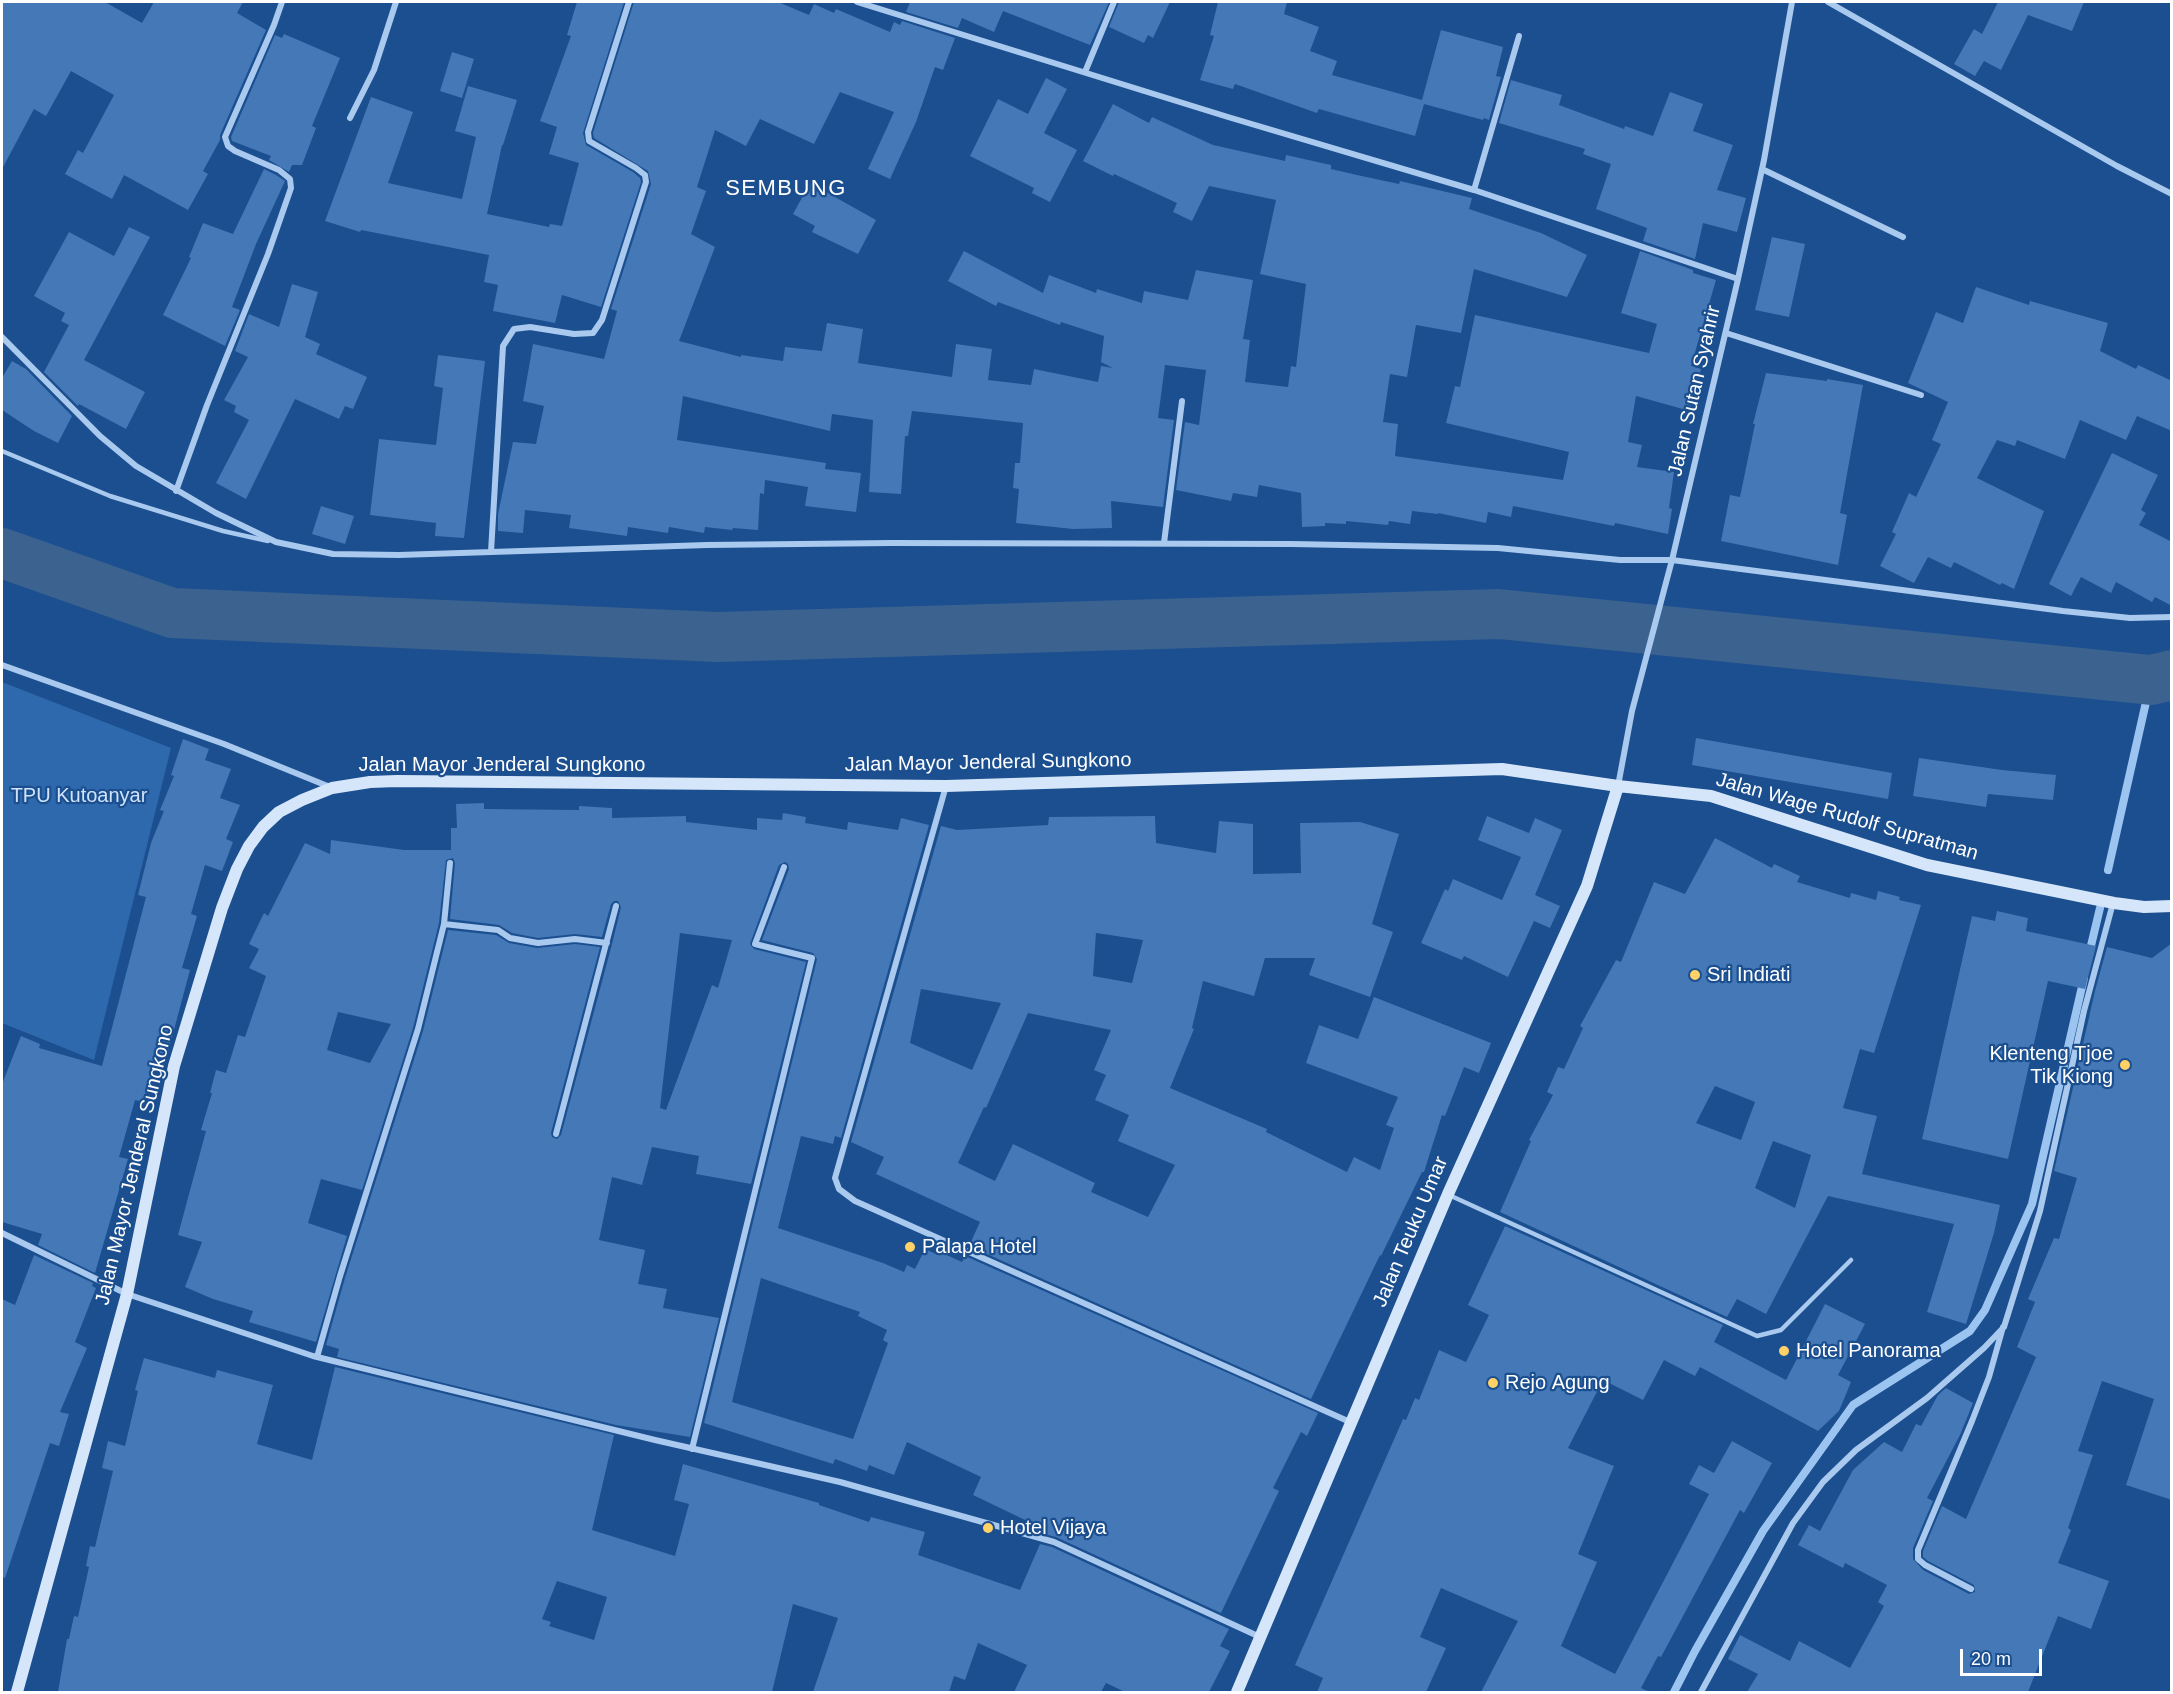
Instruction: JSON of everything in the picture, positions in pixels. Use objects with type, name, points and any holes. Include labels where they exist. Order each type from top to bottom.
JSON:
[{"type":"main road","name":"Jalan Mayor Jenderal Sungkono","points":[[17,1692],[126,1294],[174,1065],[222,908],[237,869],[249,846],[263,827],[279,812],[332,788],[370,782],[397,781],[946,786],[1502,769],[1618,786]]},
{"type":"main road","name":"Jalan Wage Rudolf Supratman","points":[[1618,786],[1711,796],[1927,865],[2114,903],[2144,907],[2172,906]]},
{"type":"main road","name":"Jalan Teuku Umar","points":[[1236,1692],[1448,1194],[1587,886],[1618,786]]},
{"type":"street","points":[[176,491],[291,188],[290,179],[279,170],[235,151],[228,146],[225,137],[282,2]]},
{"type":"street","points":[[350,118],[374,70],[396,2]]},
{"type":"street","points":[[491,552],[503,346],[514,329],[530,327],[574,334],[593,333],[602,320],[646,182],[645,175],[636,168],[590,141],[588,132],[629,2]]},
{"type":"street","points":[[856,2],[1474,190],[1738,279]]},
{"type":"street","points":[[1085,72],[1114,2]]},
{"type":"street","name":"Jalan Sutan Syahrir","points":[[1618,786],[1638,687],[1672,560],[1738,279],[1762,169],[1792,2]]},
{"type":"street","points":[[1828,2],[2117,166],[2172,194]]},
{"type":"street","points":[[1474,190],[1519,36]]},
{"type":"street","points":[[1762,169],[1904,237]]},
{"type":"street","points":[[1726,333],[1921,395]]},
{"type":"street","points":[[2,337],[100,436],[136,466],[216,513],[276,542],[333,554],[399,555],[707,545],[1164,543],[1498,548],[1620,560],[1672,560],[2062,611],[2130,618],[2172,617]]},
{"type":"street","points":[[1164,543],[1182,401]]},
{"type":"street","points":[[2,665],[225,744],[332,788]]},
{"type":"street","points":[[946,786],[836,1178],[839,1189],[866,1206],[1350,1422]]},
{"type":"street","points":[[317,1357],[340,1276],[418,1029],[444,924],[450,863]]},
{"type":"street","points":[[692,1449],[812,958],[755,944],[784,867]]},
{"type":"street","points":[[1971,1589],[1925,1565],[1918,1559],[1918,1550],[1981,1399],[2040,1211],[2084,1011],[2114,903]]},
{"type":"street","points":[[556,1134],[616,906]]},
{"type":"street","points":[[444,924],[498,930],[510,938],[538,943],[575,939],[607,943]]},
{"type":"street","points":[[2,1233],[126,1294],[317,1357],[692,1449],[840,1482],[1054,1542],[1260,1637]]},
{"type":"street","points":[[1701,1692],[1793,1523],[1809,1498],[1839,1466],[1927,1398],[1984,1348],[2004,1327]]},
{"type":"lane","points":[[2,451],[110,496],[151,510],[223,531],[276,542]]},
{"type":"lane","points":[[1448,1194],[1756,1336],[1781,1330],[1851,1260]]},
{"type":"green space","name":"TPU Kutoanyar","points":[[2,682],[171,748],[94,1060],[2,1023]]},
{"type":"building","points":[[2,2],[105,2],[142,23],[154,2],[243,2],[237,13],[266,30],[220,135],[220,140],[203,171],[208,174],[188,210],[124,175],[112,199],[65,174],[78,150],[83,153],[114,95],[71,71],[46,116],[34,109],[2,169]]},
{"type":"building","points":[[577,2],[624,2],[583,133],[586,145],[633,172],[641,182],[601,307],[562,295],[555,323],[493,311],[498,285],[484,282],[489,255],[361,230],[360,232],[325,221],[371,97],[413,112],[388,183],[462,199],[476,137],[455,131],[468,86],[517,100],[502,145],[487,214],[549,227],[550,224],[562,226],[579,163],[549,154],[557,127],[540,121],[571,36],[567,35]]},
{"type":"building","points":[[634,2],[778,2],[809,15],[814,4],[834,13],[836,9],[890,32],[894,22],[900,25],[902,21],[955,38],[943,70],[935,67],[916,122],[890,179],[868,169],[894,112],[840,92],[814,144],[760,119],[746,146],[715,130],[697,187],[706,191],[691,234],[715,247],[679,341],[741,357],[741,355],[783,361],[785,347],[822,351],[827,323],[863,329],[858,363],[952,377],[956,344],[992,349],[988,380],[1031,385],[1034,369],[1098,382],[1101,366],[1113,368],[1101,362],[1104,336],[1061,322],[1060,325],[998,302],[996,306],[948,281],[964,251],[1043,293],[1049,275],[1096,293],[1097,289],[1142,303],[1144,291],[1188,300],[1196,270],[1253,280],[1243,339],[1250,340],[1245,382],[1288,387],[1291,366],[1296,367],[1306,284],[1260,274],[1276,200],[1209,186],[1192,221],[1173,212],[1177,203],[1083,161],[1113,104],[1149,123],[1152,117],[1213,145],[1285,161],[1286,155],[1331,165],[1331,169],[1399,184],[1400,181],[1472,198],[1469,209],[1541,233],[1587,255],[1567,297],[1474,269],[1461,333],[1416,325],[1407,377],[1390,374],[1383,422],[1398,424],[1395,456],[1563,480],[1569,452],[1446,423],[1455,386],[1460,387],[1475,315],[1649,353],[1657,324],[1621,313],[1640,251],[1716,280],[1691,366],[1701,369],[1690,411],[1636,396],[1628,442],[1642,445],[1637,467],[1674,472],[1668,534],[1513,506],[1511,517],[1488,512],[1486,523],[1438,513],[1412,511],[1410,524],[1389,521],[1388,525],[1346,521],[1346,524],[1325,523],[1325,526],[1302,527],[1301,493],[1259,485],[1257,497],[1233,493],[1231,501],[1176,490],[1185,422],[1199,425],[1206,370],[1165,365],[1158,418],[1174,420],[1163,507],[1111,501],[1112,528],[1073,529],[1016,523],[1019,489],[1013,488],[1015,463],[1020,463],[1023,423],[912,411],[908,436],[905,436],[901,494],[869,492],[873,420],[832,414],[830,431],[683,396],[677,440],[826,463],[825,469],[861,473],[856,512],[805,506],[808,487],[765,480],[764,494],[760,493],[758,530],[705,527],[704,533],[669,527],[668,533],[628,527],[627,536],[569,528],[571,515],[525,510],[523,533],[498,531],[498,514],[513,442],[536,444],[544,406],[523,401],[533,344],[604,359],[617,311],[611,309],[651,184],[648,171],[594,138],[593,133]]},
{"type":"building","points":[[910,2],[1109,2],[1090,45],[1003,11],[994,32],[962,18],[958,28],[906,12]]},
{"type":"building","points":[[1119,2],[1170,2],[1153,38],[1148,35],[1144,43],[1109,27]]},
{"type":"building","points":[[1218,2],[1287,2],[1284,14],[1319,27],[1310,51],[1337,61],[1332,75],[1422,100],[1441,30],[1503,47],[1496,76],[1501,77],[1489,120],[1424,104],[1415,136],[1319,109],[1317,113],[1235,84],[1233,89],[1200,80],[1214,36],[1210,35]]},
{"type":"building","points":[[1998,2],[2084,2],[2072,31],[2028,15],[2001,70],[1984,61],[1975,76],[1954,64],[1974,29],[1982,34]]},
{"type":"building","points":[[284,34],[340,58],[312,126],[316,128],[302,165],[292,165],[289,172],[269,160],[271,156],[232,141],[231,137],[275,35],[282,38]]},
{"type":"building","points":[[452,52],[474,59],[462,98],[440,91]]},
{"type":"building","points":[[1046,78],[1067,89],[1044,133],[1077,150],[1050,202],[1032,193],[1034,188],[970,156],[998,99],[1028,114]]},
{"type":"building","points":[[1511,80],[1562,95],[1559,105],[1624,129],[1625,126],[1653,136],[1670,92],[1703,104],[1693,131],[1733,145],[1717,190],[1746,198],[1737,232],[1703,223],[1695,259],[1643,241],[1647,228],[1596,209],[1611,164],[1583,154],[1585,149],[1499,123]]},
{"type":"building","points":[[264,169],[285,181],[256,244],[232,307],[240,310],[225,346],[163,315],[191,258],[189,257],[203,223],[233,234]]},
{"type":"building","points":[[810,183],[876,220],[858,254],[812,232],[815,226],[793,214]]},
{"type":"building","points":[[129,227],[150,237],[84,360],[145,392],[126,429],[79,404],[78,406],[44,372],[69,325],[61,321],[65,313],[34,296],[69,232],[114,256]]},
{"type":"building","points":[[1772,237],[1805,244],[1789,317],[1755,310]]},
{"type":"building","points":[[292,284],[318,292],[305,337],[320,344],[316,354],[367,377],[353,409],[345,406],[339,419],[295,399],[246,499],[216,483],[249,420],[234,412],[236,406],[224,400],[248,357],[235,351],[249,314],[279,327]]},
{"type":"building","points":[[1976,287],[2029,305],[2030,301],[2108,323],[2100,351],[2136,369],[2138,365],[2172,381],[2172,431],[2137,416],[2126,440],[2080,420],[2065,459],[2017,440],[2015,446],[1997,440],[1977,478],[2044,511],[2014,589],[2002,583],[2000,585],[1954,562],[1951,568],[1928,557],[1914,583],[1880,566],[1896,534],[1892,532],[1909,493],[1916,497],[1941,444],[1932,440],[1948,402],[1908,383],[1936,312],[1963,323]]},
{"type":"building","points":[[438,355],[485,361],[464,538],[435,536],[436,523],[370,515],[379,439],[436,445],[443,388],[434,386]]},
{"type":"building","points":[[12,361],[26,369],[72,416],[58,443],[34,431],[2,410],[2,378]]},
{"type":"building","points":[[1766,373],[1863,385],[1840,513],[1847,515],[1838,565],[1721,541],[1730,495],[1740,497],[1755,424],[1753,424]]},
{"type":"building","points":[[2112,453],[2158,475],[2141,510],[2146,513],[2139,525],[2172,542],[2172,606],[2155,597],[2152,602],[2116,582],[2111,593],[2081,577],[2071,596],[2049,584]]},
{"type":"building","points":[[321,506],[354,516],[345,544],[312,534]]},
{"type":"building","points":[[1696,738],[1892,773],[1888,799],[1692,765]]},
{"type":"building","points":[[183,739],[209,749],[205,760],[231,769],[220,798],[240,805],[226,839],[233,842],[222,871],[205,865],[191,914],[197,916],[182,968],[190,970],[167,1056],[157,1053],[144,1102],[135,1100],[119,1157],[128,1159],[95,1273],[38,1245],[42,1234],[2,1222],[2,1084],[21,1036],[40,1044],[39,1048],[102,1066],[146,897],[138,895],[151,843],[164,811],[160,810],[174,776],[171,775]]},
{"type":"building","points":[[1919,758],[2056,775],[2053,800],[1988,794],[1986,807],[1913,796]]},
{"type":"building","points":[[484,803],[484,809],[579,810],[579,806],[612,808],[612,818],[686,816],[686,822],[757,830],[757,818],[782,820],[783,813],[806,817],[805,823],[847,830],[848,822],[898,830],[901,818],[929,825],[841,1138],[835,1136],[833,1144],[801,1136],[778,1228],[904,1272],[907,1265],[915,1269],[925,1249],[938,1255],[940,1252],[962,1262],[965,1256],[1318,1413],[1307,1436],[1301,1432],[1273,1488],[1279,1491],[1221,1613],[1056,1537],[1044,1534],[1046,1530],[973,1495],[981,1477],[907,1442],[894,1475],[869,1465],[867,1471],[835,1459],[833,1464],[704,1423],[817,959],[813,953],[762,940],[789,869],[785,862],[779,865],[750,944],[754,949],[806,962],[751,1184],[696,1174],[699,1156],[652,1147],[642,1185],[612,1177],[599,1240],[645,1250],[638,1284],[667,1289],[663,1308],[719,1318],[690,1437],[616,1425],[337,1357],[339,1349],[326,1345],[423,1031],[448,930],[496,935],[509,943],[537,948],[575,944],[600,947],[551,1133],[552,1137],[557,1139],[561,1135],[612,944],[621,907],[618,901],[611,904],[602,937],[575,934],[538,938],[512,933],[499,925],[450,919],[455,863],[453,858],[446,860],[439,923],[413,1028],[362,1190],[321,1179],[308,1223],[347,1236],[316,1342],[249,1322],[253,1311],[213,1299],[185,1287],[202,1242],[178,1235],[206,1131],[201,1130],[216,1070],[226,1073],[238,1035],[245,1037],[266,976],[249,968],[259,949],[249,944],[264,913],[268,916],[305,843],[330,854],[331,840],[404,850],[451,850],[451,828],[457,828],[456,804]],"holes":[[[680,933],[732,940],[718,988],[712,985],[666,1110],[660,1108]],[[338,1012],[391,1024],[370,1063],[327,1050]],[[761,1278],[860,1312],[858,1316],[887,1330],[883,1340],[888,1343],[853,1439],[732,1402]]]},
{"type":"building","points":[[1155,816],[1156,843],[1216,853],[1219,821],[1253,824],[1253,874],[1301,873],[1300,823],[1360,822],[1399,834],[1372,924],[1393,932],[1370,997],[1309,975],[1315,958],[1265,958],[1254,996],[1203,981],[1192,1028],[1194,1029],[1170,1088],[1267,1129],[1266,1132],[1347,1172],[1354,1157],[1380,1170],[1394,1128],[1386,1125],[1398,1097],[1306,1063],[1319,1025],[1358,1039],[1374,997],[1491,1043],[1479,1073],[1464,1067],[1445,1116],[1442,1115],[1424,1172],[1380,1255],[1311,1399],[969,1246],[980,1222],[876,1174],[884,1157],[851,1142],[941,826],[957,830],[1048,825],[1049,817]],"holes":[[[1096,933],[1143,940],[1132,983],[1093,976]],[[921,989],[1001,1003],[972,1070],[910,1043]],[[1028,1013],[1111,1030],[1094,1070],[1106,1075],[1095,1100],[1129,1115],[1118,1141],[1175,1165],[1148,1217],[1091,1192],[1095,1183],[1013,1144],[995,1181],[958,1163],[984,1107],[986,1108]]]},
{"type":"building","points":[[1487,816],[1529,833],[1535,818],[1562,830],[1535,895],[1560,906],[1550,928],[1534,921],[1508,977],[1464,956],[1462,960],[1421,943],[1445,889],[1448,891],[1453,879],[1502,900],[1521,857],[1478,840]]},
{"type":"building","points":[[1715,838],[1772,868],[1774,864],[1800,876],[1797,882],[1850,898],[1851,893],[1876,900],[1878,891],[1900,897],[1899,900],[1921,905],[1874,1053],[1860,1049],[1843,1108],[1877,1116],[1862,1174],[2000,1205],[1994,1233],[1966,1324],[1927,1312],[1954,1224],[1828,1196],[1766,1314],[1737,1299],[1727,1317],[1500,1212],[1531,1141],[1529,1140],[1553,1095],[1547,1092],[1558,1067],[1564,1069],[1583,1028],[1580,1026],[1616,960],[1621,962],[1654,882],[1685,894]],"holes":[[[1715,1086],[1755,1102],[1741,1140],[1696,1123]],[[1773,1141],[1811,1155],[1795,1208],[1755,1188]]]},
{"type":"building","points":[[1997,911],[2028,918],[2026,931],[2096,946],[2085,989],[2048,981],[2008,1159],[1922,1139],[1972,916],[1995,921]]},
{"type":"building","points":[[2172,943],[2172,1500],[2126,1485],[2154,1399],[2102,1381],[2078,1451],[2093,1455],[2068,1528],[2071,1530],[2058,1563],[2109,1581],[2091,1629],[2058,1616],[2028,1692],[1747,1692],[1758,1674],[1728,1659],[1740,1635],[1790,1661],[1799,1641],[1850,1668],[1884,1606],[1878,1602],[1887,1585],[1845,1563],[1843,1568],[1798,1545],[1809,1525],[1820,1531],[1853,1470],[1884,1442],[1902,1452],[1916,1424],[1921,1426],[1938,1395],[1946,1388],[1973,1403],[1960,1435],[1927,1498],[1933,1501],[1913,1548],[1913,1559],[1923,1570],[1969,1594],[1975,1592],[1974,1585],[1928,1561],[1923,1557],[1923,1551],[1942,1506],[1966,1519],[2036,1357],[2017,1347],[2035,1302],[2028,1299],[2054,1238],[2059,1239],[2077,1178],[2054,1171],[2107,947],[2152,958]]},
{"type":"building","points":[[1505,1226],[1723,1325],[1714,1342],[1786,1380],[1825,1304],[1865,1324],[1838,1375],[1851,1382],[1839,1411],[1818,1431],[1700,1367],[1695,1376],[1664,1360],[1643,1400],[1603,1380],[1568,1448],[1614,1466],[1578,1554],[1597,1562],[1561,1646],[1615,1674],[1709,1494],[1689,1484],[1699,1465],[1714,1473],[1732,1441],[1772,1463],[1744,1513],[1740,1510],[1661,1657],[1658,1656],[1641,1688],[1650,1692],[1481,1692],[1518,1621],[1441,1588],[1420,1637],[1446,1648],[1426,1692],[1317,1692],[1323,1678],[1295,1665],[1403,1419],[1406,1420],[1415,1398],[1419,1400],[1439,1350],[1466,1362],[1489,1315],[1468,1305]]},
{"type":"building","points":[[34,1255],[93,1283],[92,1286],[96,1288],[75,1342],[87,1348],[60,1412],[69,1414],[59,1446],[50,1443],[5,1578],[2,1577],[2,1299],[15,1305]]},
{"type":"building","points":[[144,1358],[215,1378],[217,1370],[273,1385],[257,1444],[312,1460],[335,1367],[614,1435],[592,1530],[675,1556],[689,1504],[674,1500],[683,1464],[819,1503],[819,1505],[869,1522],[871,1517],[925,1532],[918,1555],[1020,1590],[1040,1544],[1052,1547],[1229,1629],[1220,1646],[1230,1651],[1209,1692],[1125,1692],[1106,1683],[1101,1692],[1014,1692],[1027,1665],[978,1643],[965,1680],[954,1676],[949,1692],[813,1692],[838,1618],[793,1604],[772,1692],[58,1692],[67,1639],[69,1639],[74,1616],[78,1617],[89,1567],[86,1566],[90,1546],[95,1547],[113,1471],[102,1468],[108,1441],[125,1446],[138,1391],[135,1390]],"holes":[[[557,1581],[607,1597],[594,1640],[549,1626],[551,1622],[542,1619]]]},
{"type":"waterway","points":[[2,553],[172,613],[718,637],[1499,614],[2151,680],[2172,675]]},
{"type":"waterway","points":[[2108,870],[2151,680]]},
{"type":"waterway","points":[[2089,954],[2100,908]]},
{"type":"waterway","points":[[1674,1692],[1763,1531],[1853,1405],[1970,1331],[1985,1310],[2032,1204],[2084,978]]},
{"type":"place","name":"Sri Indiati","points":[[1695,975]]},
{"type":"place","name":"Klenteng Tjoe Tik Kiong","points":[[2125,1065]]},
{"type":"place","name":"Palapa Hotel","points":[[910,1247]]},
{"type":"place","name":"Hotel Panorama","points":[[1784,1351]]},
{"type":"place","name":"Rejo Agung","points":[[1493,1383]]},
{"type":"place","name":"Hotel Vijaya","points":[[988,1528]]},
{"type":"district","name":"SEMBUNG","points":[[786,189]]}]
